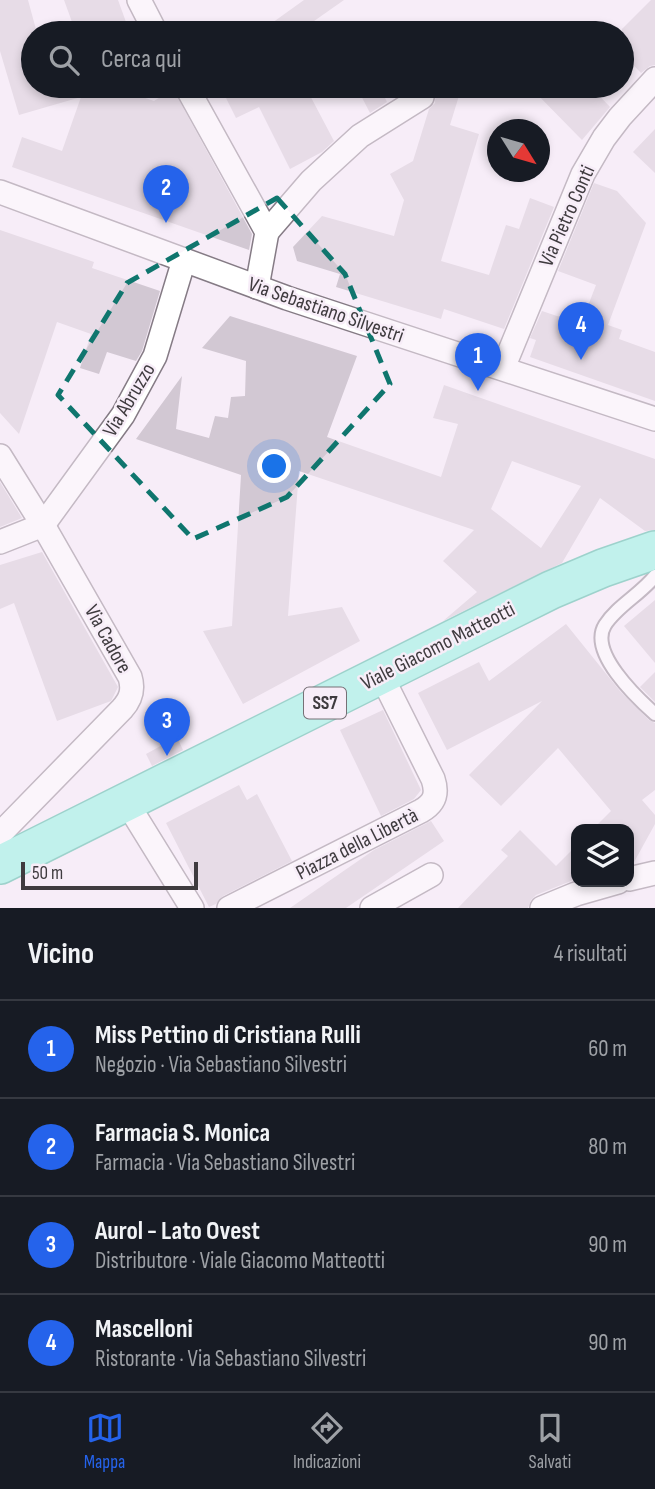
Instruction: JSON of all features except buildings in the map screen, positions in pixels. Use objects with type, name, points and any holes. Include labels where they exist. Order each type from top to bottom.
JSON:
[{"type":"main road","name":"Viale Giacomo Matteotti","points":[[0,865],[560,586],[655,550]]},
{"type":"street","points":[[139,0],[150,21]]},
{"type":"street","name":"Via Pietro Conti","points":[[503,368],[583,174],[604,138],[655,79]]},
{"type":"street","points":[[193,98],[267,232]]},
{"type":"street","points":[[257,287],[267,232],[311,181],[355,141],[420,98]]},
{"type":"street","name":"Via Sebastiano Silvestri","points":[[0,192],[257,287],[655,419]]},
{"type":"street","name":"Via Abruzzo","points":[[43,525],[115,428],[141,385],[157,350],[184,260]]},
{"type":"street","name":"Via Cadore","points":[[0,456],[130,677],[132,693],[122,709],[0,834]]},
{"type":"street","points":[[0,542],[43,525]]},
{"type":"street","name":"Piazza della Libertà","points":[[229,908],[421,811],[433,802],[436,792],[433,779],[381,675]]},
{"type":"street","points":[[127,803],[192,908]]},
{"type":"street","points":[[634,878],[655,873]]},
{"type":"street","points":[[372,908],[431,875]]},
{"type":"street","points":[[542,908],[600,887]]},
{"type":"lane","points":[[655,576],[609,620],[601,638],[609,661],[621,680],[637,699],[655,714]]},
{"type":"highlighted area","points":[[277,198],[345,274],[390,384],[287,497],[193,539],[58,395],[127,283]]},
{"type":"place","name":"Farmacia S. Monica","points":[[166,223]]},
{"type":"place","name":"Mascelloni","points":[[581,360]]},
{"type":"place","name":"Miss Pettino di Cristiana Rulli","points":[[478,391]]},
{"type":"place","name":"Aurol - Lato Ovest","points":[[167,756]]}]
